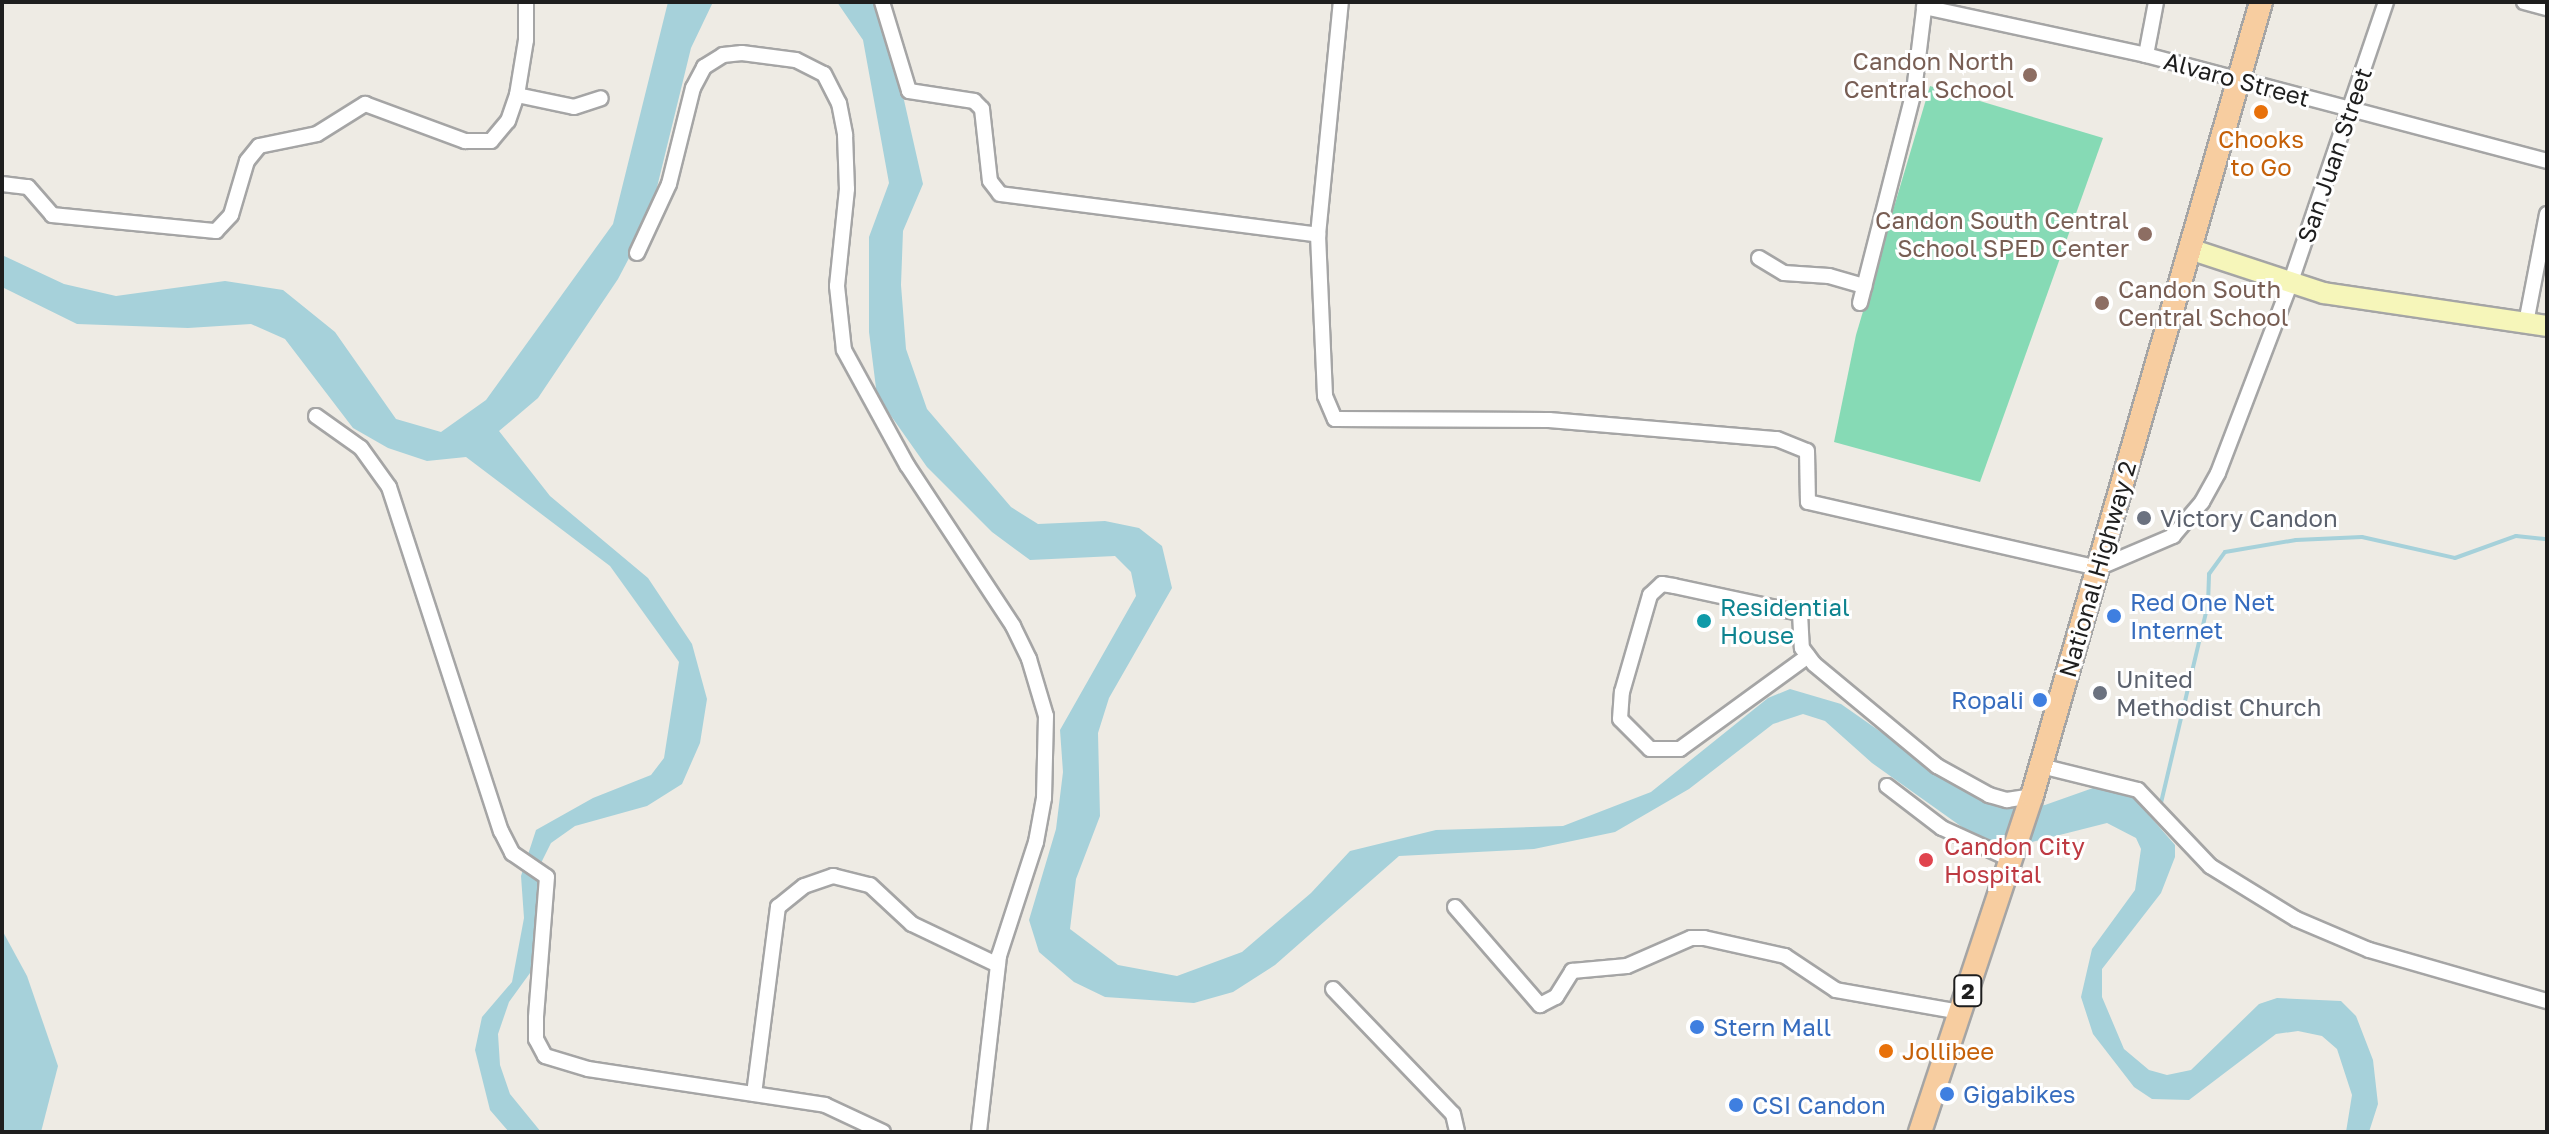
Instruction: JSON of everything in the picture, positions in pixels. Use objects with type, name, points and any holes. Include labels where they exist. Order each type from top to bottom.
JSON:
[{"type":"main road","name":"National Highway 2","points":[[1920,1132],[2031,800],[2261,2]]},
{"type":"main road","points":[[2190,249],[2290,284],[2547,326]]},
{"type":"street","points":[[2,184],[28,187],[52,215],[216,231],[231,215],[247,161],[259,146],[317,134],[365,104],[482,143],[499,135],[517,95],[526,2]]},
{"type":"street","points":[[882,2],[909,91],[974,101],[982,109],[990,181],[1000,194],[1318,235]]},
{"type":"street","points":[[1341,2],[1318,235],[1325,396],[1335,419],[1533,419],[1777,439],[1807,451],[1808,502],[2098,568]]},
{"type":"street","points":[[2146,55],[2156,2]]},
{"type":"street","name":"San Juan Street","points":[[2098,568],[2173,536],[2202,502],[2290,284],[2386,2]]},
{"type":"street","points":[[2524,2],[2547,8]]},
{"type":"street","points":[[1860,303],[1914,91],[1925,4]]},
{"type":"street","name":"Alvaro Street","points":[[1925,4],[2146,55],[2547,161]]},
{"type":"street","points":[[637,253],[669,184],[693,88],[704,67],[723,55],[742,53],[796,60],[824,74],[839,103],[845,135],[847,189],[837,286],[844,350],[907,465],[1013,626],[1029,659],[1046,716],[1047,767],[1036,842],[998,965],[979,1132]]},
{"type":"street","points":[[517,95],[574,107],[601,98]]},
{"type":"street","points":[[2526,323],[2547,214]]},
{"type":"street","points":[[1759,258],[1784,273],[1829,276],[1865,286]]},
{"type":"street","points":[[316,416],[361,448],[389,487],[501,831],[520,858],[547,877],[549,890],[536,1018],[536,1039],[545,1056],[588,1069],[840,1109],[883,1132]]},
{"type":"street","points":[[1808,656],[1680,749],[1650,749],[1620,719],[1622,692],[1650,595],[1662,584],[1800,613],[1802,648],[1808,656],[1959,781],[2007,800],[2031,800]]},
{"type":"street","points":[[2041,766],[2119,784],[2151,799],[2210,866],[2296,919],[2369,950],[2547,1001]]},
{"type":"street","points":[[1887,786],[1942,828],[2012,855]]},
{"type":"street","points":[[754,1094],[778,907],[804,886],[833,876],[870,885],[912,924],[998,965]]},
{"type":"street","points":[[1455,907],[1540,1005],[1556,997],[1572,971],[1627,966],[1691,938],[1704,938],[1785,956],[1836,990],[1961,1012]]},
{"type":"street","points":[[1333,989],[1453,1114],[1457,1132]]},
{"type":"green space","points":[[1930,86],[2103,138],[1980,482],[1834,442],[1856,335]]},
{"type":"water","points":[[668,2],[713,2],[691,48],[649,220],[618,279],[538,398],[499,431],[550,496],[648,578],[692,644],[707,699],[700,743],[682,784],[647,806],[575,826],[551,843],[537,872],[542,917],[530,973],[509,1002],[498,1034],[500,1065],[510,1094],[541,1132],[509,1132],[490,1110],[475,1050],[482,1017],[512,982],[524,918],[521,876],[536,830],[593,798],[651,775],[664,758],[679,662],[610,566],[466,457],[427,461],[388,448],[353,428],[285,339],[251,324],[188,328],[77,324],[2,287],[2,255],[64,284],[116,296],[225,281],[283,290],[335,332],[396,419],[441,432],[486,400],[613,224]]},
{"type":"water","points":[[837,2],[875,2],[894,56],[923,184],[903,231],[901,285],[906,349],[927,409],[1011,507],[1038,524],[1105,521],[1139,528],[1162,546],[1172,588],[1109,698],[1098,733],[1100,816],[1076,879],[1070,929],[1118,965],[1177,976],[1242,952],[1311,893],[1350,851],[1436,830],[1563,826],[1651,792],[1768,698],[1790,689],[1841,704],[1955,784],[2006,809],[2045,805],[2093,788],[2134,798],[2175,845],[2175,857],[2161,893],[2102,969],[2102,997],[2124,1049],[2149,1070],[2167,1075],[2191,1070],[2259,1004],[2277,998],[2341,1001],[2356,1016],[2373,1060],[2378,1104],[2369,1132],[2346,1132],[2352,1095],[2337,1049],[2322,1036],[2298,1031],[2276,1034],[2189,1100],[2152,1099],[2134,1087],[2093,1034],[2081,997],[2092,949],[2135,890],[2141,849],[2136,838],[2107,823],[2024,844],[1989,840],[1969,832],[1872,763],[1825,721],[1803,714],[1773,724],[1689,789],[1615,832],[1534,849],[1399,856],[1275,965],[1233,992],[1194,1003],[1105,997],[1074,982],[1039,952],[1029,920],[1056,829],[1063,772],[1060,730],[1136,596],[1131,572],[1115,556],[1030,560],[992,532],[927,467],[877,396],[869,332],[869,237],[889,183],[863,40]]},
{"type":"water","points":[[2,930],[27,976],[58,1066],[41,1132],[2,1132]]},
{"type":"waterway","points":[[2160,807],[2208,604],[2209,574],[2225,552],[2296,540],[2362,537],[2455,558],[2516,536],[2547,539]]},
{"type":"place","name":"Candon North Central School","points":[[2030,75]]},
{"type":"place","name":"Chooks to Go","points":[[2261,112]]},
{"type":"place","name":"Candon South Central School SPED Center","points":[[2145,234]]},
{"type":"place","name":"Candon South Central School","points":[[2102,303]]},
{"type":"place","name":"Victory Candon","points":[[2144,518]]},
{"type":"place","name":"Red One Net Internet","points":[[2114,616]]},
{"type":"place","name":"Residential House","points":[[1704,621]]},
{"type":"place","name":"United Methodist Church","points":[[2100,693]]},
{"type":"place","name":"Ropali","points":[[2040,700]]},
{"type":"place","name":"Candon City Hospital","points":[[1926,860]]},
{"type":"place","name":"Stern Mall","points":[[1697,1027]]},
{"type":"place","name":"Jollibee","points":[[1886,1051]]},
{"type":"place","name":"Gigabikes","points":[[1947,1094]]},
{"type":"place","name":"CSI Candon","points":[[1736,1105]]}]
